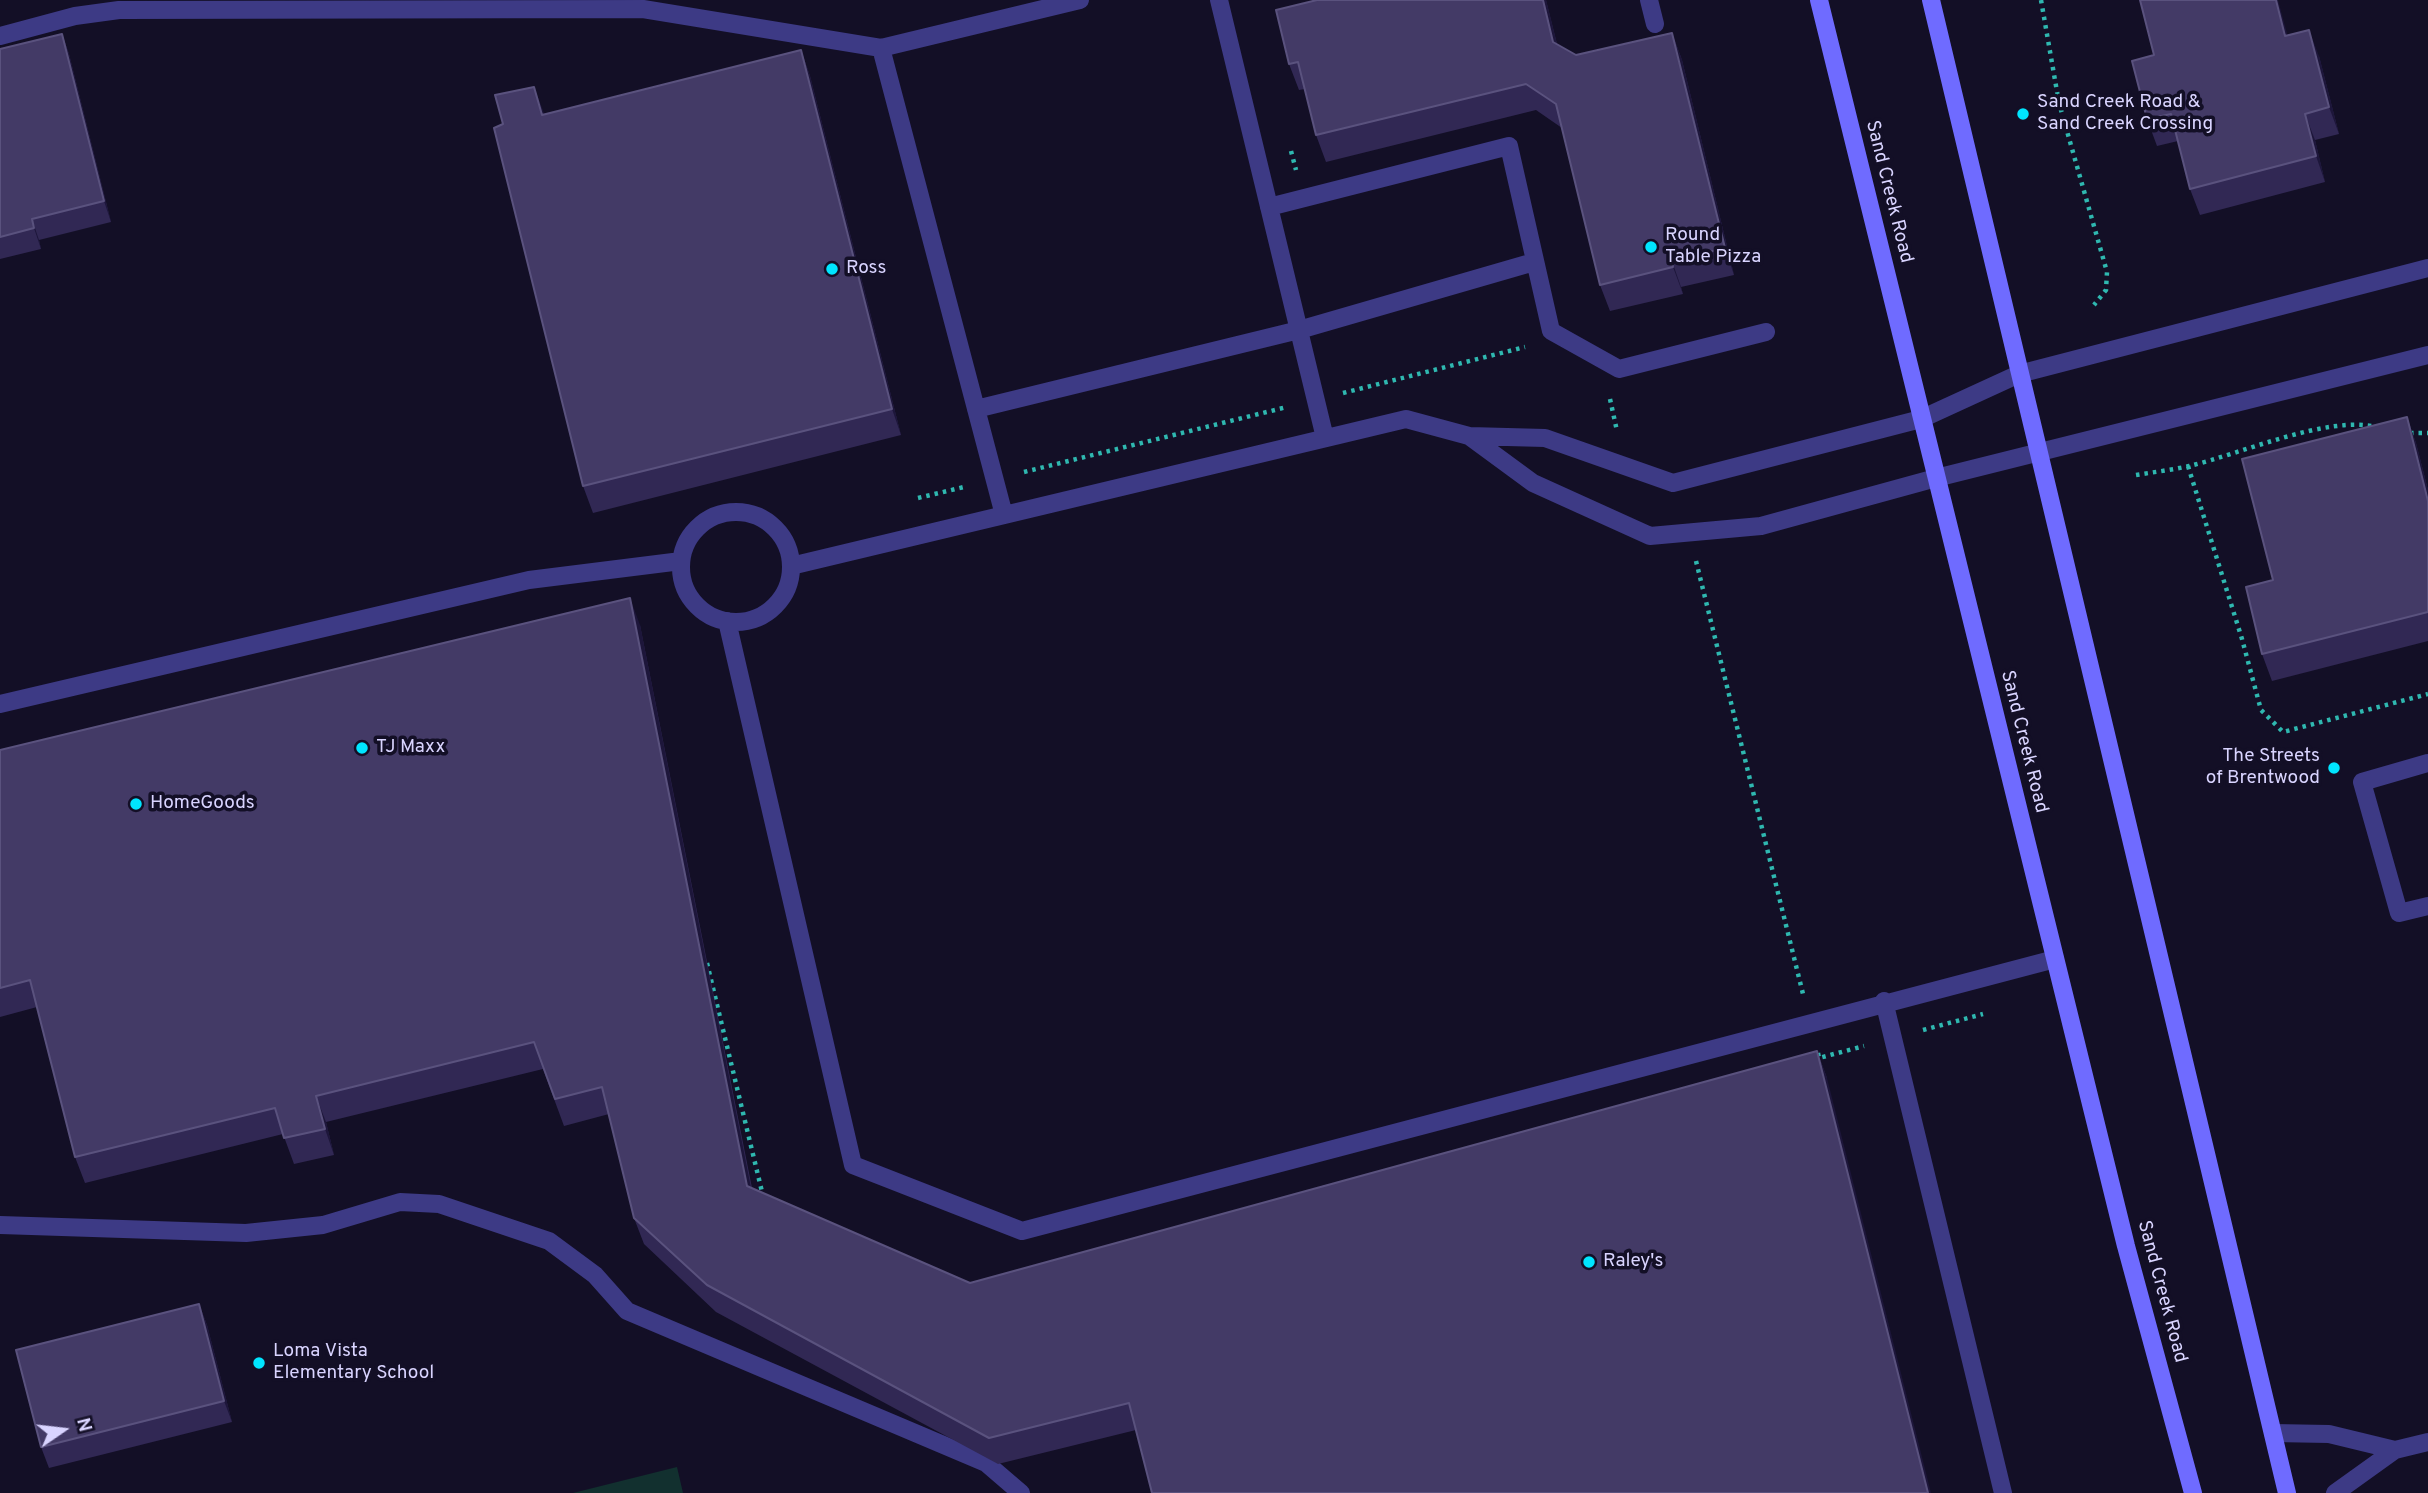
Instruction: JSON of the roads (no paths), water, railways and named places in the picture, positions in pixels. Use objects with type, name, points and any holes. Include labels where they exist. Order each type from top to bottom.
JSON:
[{"type":"main road","name":"Sand Creek Road","points":[[1819,0],[2126,1246],[2193,1493]]},
{"type":"main road","points":[[1931,0],[2287,1493]]},
{"type":"lane","points":[[0,36],[75,16],[119,10],[643,9],[881,48],[1080,0]]},
{"type":"lane","points":[[1219,0],[1325,438]]},
{"type":"lane","points":[[1649,0],[1656,24]]},
{"type":"lane","points":[[881,48],[1004,515]]},
{"type":"lane","points":[[1269,207],[1509,146],[1551,331],[1619,369],[1766,332]]},
{"type":"lane","points":[[976,409],[1299,330],[1534,262]]},
{"type":"lane","points":[[791,566],[1406,419],[1469,436],[1545,438],[1673,483],[1922,419],[2019,373],[2428,268]]},
{"type":"lane","points":[[1469,436],[1533,483],[1650,536],[1761,526],[1936,478],[2428,355]]},
{"type":"lane","points":[[729,512],[748,513],[765,520],[778,532],[788,548],[791,566],[783,597],[772,609],[751,620],[727,621],[711,616],[698,606],[682,578],[681,561],[686,543],[697,528],[712,517],[729,512]]},
{"type":"lane","points":[[0,705],[529,580],[681,561]]},
{"type":"lane","points":[[727,621],[853,1165],[1022,1231],[1884,1001],[2055,958]]},
{"type":"lane","points":[[2428,763],[2362,782],[2399,913],[2428,906]]},
{"type":"lane","points":[[1884,1001],[2003,1493]]},
{"type":"lane","points":[[0,1225],[246,1233],[323,1225],[400,1202],[439,1204],[549,1241],[595,1275],[627,1311],[986,1463],[1021,1493]]},
{"type":"lane","points":[[2273,1433],[2329,1434],[2395,1450]]},
{"type":"lane","points":[[2335,1493],[2395,1450],[2428,1442]]},
{"type":"place","name":"Sand Creek Road & Sand Creek Crossing","points":[[2023,114]]},
{"type":"place","name":"Round Table Pizza","points":[[1651,247]]},
{"type":"place","name":"Ross","points":[[832,269]]},
{"type":"place","name":"TJ Maxx","points":[[362,748]]},
{"type":"place","name":"The Streets of Brentwood","points":[[2334,768]]},
{"type":"place","name":"HomeGoods","points":[[136,804]]},
{"type":"place","name":"Raley's","points":[[1589,1262]]},
{"type":"place","name":"Loma Vista Elementary School","points":[[259,1363]]}]
